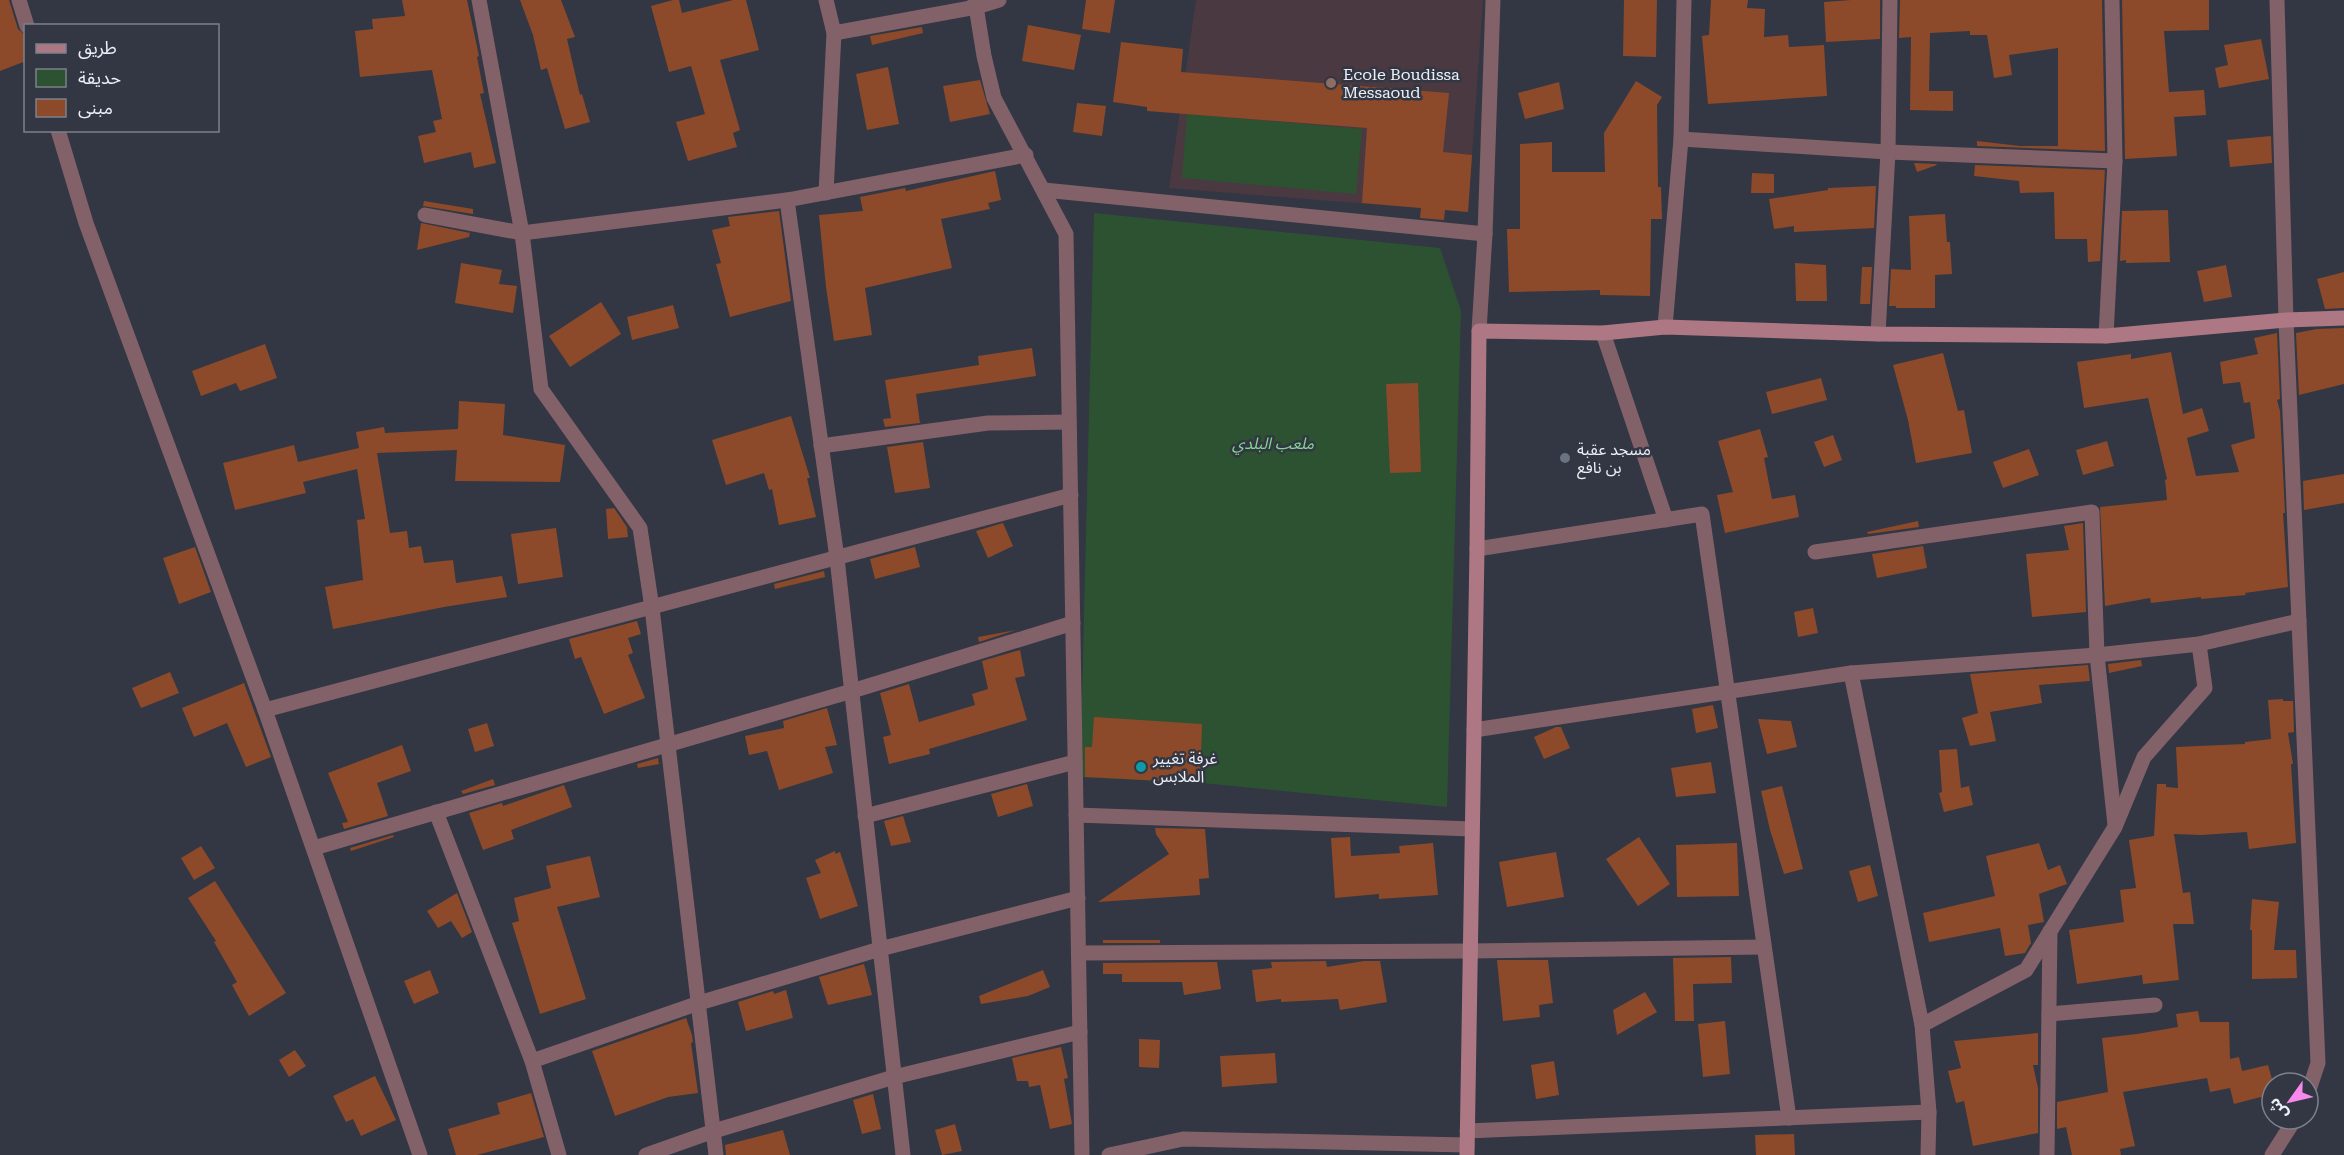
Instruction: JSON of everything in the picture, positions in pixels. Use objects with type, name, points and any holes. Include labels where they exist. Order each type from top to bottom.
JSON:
[{"type":"street","points":[[20,0],[26,24]]},
{"type":"street","points":[[479,0],[522,233],[541,388],[640,528],[652,608],[716,1155]]},
{"type":"street","points":[[826,0],[834,33],[826,193]]},
{"type":"street","points":[[834,33],[999,0]]},
{"type":"street","points":[[1467,1144],[1479,331],[1485,234],[1493,0]]},
{"type":"street","points":[[1665,327],[1681,139],[1684,0]]},
{"type":"street","points":[[1878,333],[1888,152],[1890,0]]},
{"type":"street","points":[[2106,336],[2115,161],[2112,0]]},
{"type":"street","points":[[2277,0],[2286,320],[2318,1063],[2315,1071]]},
{"type":"street","points":[[976,3],[984,56],[994,98],[1066,234],[1082,1155]]},
{"type":"street","points":[[59,132],[86,223],[265,710],[420,1155]]},
{"type":"street","points":[[1681,139],[1888,152],[2115,161]]},
{"type":"street","points":[[424,215],[522,233],[787,200],[1026,155]]},
{"type":"street","points":[[1044,190],[1485,234]]},
{"type":"street","points":[[787,200],[837,558],[903,1155]]},
{"type":"street","points":[[1479,331],[1604,333],[1665,327],[2106,336],[2286,320],[2344,318]]},
{"type":"street","points":[[1604,333],[1666,520]]},
{"type":"street","points":[[821,446],[988,423],[1069,422]]},
{"type":"street","points":[[265,710],[1071,495]]},
{"type":"street","points":[[1815,552],[2092,512],[2097,654],[2115,827]]},
{"type":"street","points":[[1477,549],[1702,514],[1789,1118]]},
{"type":"street","points":[[1474,730],[1851,673],[2199,644],[2299,621]]},
{"type":"street","points":[[314,848],[852,691],[1073,623]]},
{"type":"street","points":[[1922,1025],[2026,970],[2115,827],[2144,757],[2205,688],[2199,644]]},
{"type":"street","points":[[1851,673],[1922,1025],[1929,1112],[1928,1155]]},
{"type":"street","points":[[865,816],[1075,762]]},
{"type":"street","points":[[435,812],[532,1061],[559,1155]]},
{"type":"street","points":[[1076,815],[1472,829]]},
{"type":"street","points":[[532,1061],[699,1003],[880,950],[1078,898]]},
{"type":"street","points":[[2047,1155],[2050,931]]},
{"type":"street","points":[[1078,952],[1470,951],[1764,947]]},
{"type":"street","points":[[2049,1014],[2155,1005]]},
{"type":"street","points":[[646,1155],[714,1131],[894,1077],[1080,1032]]},
{"type":"street","points":[[1109,1155],[1183,1139],[1467,1144],[1789,1118],[1929,1112]]},
{"type":"street","points":[[2272,1155],[2287,1131]]},
{"type":"shaded area","name":"Ecole Boudissa Messaoud","points":[[1196,0],[1483,0],[1468,212],[1169,188]]},
{"type":"green space","points":[[1187,114],[1362,129],[1356,194],[1182,178]]},
{"type":"green space","name":"ملعب البلدي","points":[[1094,213],[1440,248],[1461,311],[1447,807],[1202,783],[1080,777]]},
{"type":"building","points":[[0,0],[9,0],[18,29],[24,34],[24,62],[0,71]]},
{"type":"building","points":[[402,0],[467,0],[479,56],[477,57],[484,93],[480,94],[496,163],[474,168],[471,152],[424,163],[418,136],[436,132],[433,121],[442,119],[432,70],[360,77],[355,31],[373,29],[372,19],[405,16]]},
{"type":"building","points":[[520,0],[561,0],[575,37],[567,39],[580,95],[582,94],[590,122],[565,129],[547,68],[541,70],[533,35]]},
{"type":"building","points":[[679,0],[682,13],[733,0],[746,0],[759,50],[720,60],[740,130],[733,133],[737,147],[688,161],[676,122],[705,114],[691,66],[669,72],[651,6]]},
{"type":"building","points":[[1086,0],[1115,0],[1110,33],[1082,29]]},
{"type":"building","points":[[1624,0],[1657,0],[1656,57],[1623,56]]},
{"type":"building","points":[[1711,0],[1748,0],[1747,8],[1765,9],[1764,37],[1788,35],[1789,47],[1824,45],[1827,96],[1708,104],[1702,36],[1709,35]]},
{"type":"building","points":[[1880,0],[1880,39],[1826,42],[1824,2]]},
{"type":"building","points":[[1900,0],[2102,0],[2105,151],[1977,146],[1977,141],[2020,146],[2058,146],[2058,48],[2009,55],[2012,75],[1994,78],[1987,35],[1970,35],[1970,31],[1930,33],[1929,91],[1953,91],[1953,111],[1910,110],[1911,37],[1899,38]]},
{"type":"building","points":[[2122,0],[2209,0],[2209,30],[2164,31],[2169,92],[2204,90],[2206,115],[2174,117],[2177,156],[2125,159]]},
{"type":"building","points":[[1028,25],[1081,35],[1074,70],[1022,61]]},
{"type":"building","points":[[922,27],[923,33],[872,45],[870,36]]},
{"type":"building","points":[[2261,39],[2269,79],[2219,88],[2215,68],[2228,65],[2224,45]]},
{"type":"building","points":[[1121,42],[1183,49],[1181,72],[1449,93],[1443,152],[1472,155],[1468,212],[1445,210],[1444,220],[1420,218],[1421,208],[1362,203],[1367,128],[1147,111],[1147,107],[1113,102]]},
{"type":"building","points":[[888,67],[899,124],[867,130],[856,74]]},
{"type":"building","points":[[980,80],[990,114],[950,122],[943,86]]},
{"type":"building","points":[[1636,81],[1662,97],[1657,105],[1658,187],[1661,187],[1662,219],[1651,219],[1650,296],[1600,295],[1600,290],[1509,292],[1507,229],[1520,229],[1520,144],[1552,142],[1552,172],[1605,172],[1604,133]]},
{"type":"building","points":[[1559,82],[1564,109],[1525,119],[1518,93]]},
{"type":"building","points":[[1077,103],[1106,106],[1102,136],[1073,132]]},
{"type":"building","points":[[2271,136],[2272,163],[2230,167],[2227,140]]},
{"type":"building","points":[[1914,163],[1936,164],[1937,165],[1917,172]]},
{"type":"building","points":[[1975,165],[2105,170],[2100,261],[2088,262],[2087,239],[2055,239],[2054,192],[2020,193],[2019,181],[1974,176]]},
{"type":"building","points":[[995,171],[1001,200],[988,203],[990,209],[941,219],[952,268],[865,288],[872,335],[834,341],[819,215],[863,211],[860,197],[905,188],[906,191]]},
{"type":"building","points":[[1752,173],[1774,174],[1774,193],[1751,193]]},
{"type":"building","points":[[1876,186],[1874,228],[1794,232],[1794,226],[1774,229],[1769,199],[1828,190],[1828,188]]},
{"type":"building","points":[[424,201],[473,209],[473,214],[423,206]]},
{"type":"building","points":[[2168,210],[2170,262],[2126,263],[2126,260],[2120,261],[2122,211]]},
{"type":"building","points":[[779,211],[791,301],[730,317],[716,264],[721,263],[712,230],[730,226],[728,217]]},
{"type":"building","points":[[1945,214],[1952,274],[1935,275],[1935,308],[1889,306],[1891,269],[1911,270],[1909,216]]},
{"type":"building","points":[[421,223],[470,233],[469,237],[417,250]]},
{"type":"building","points":[[461,263],[502,270],[499,284],[517,286],[513,313],[455,303]]},
{"type":"building","points":[[1795,263],[1826,265],[1827,301],[1796,301]]},
{"type":"building","points":[[2226,265],[2232,297],[2204,302],[2197,271]]},
{"type":"building","points":[[1862,267],[1872,267],[1870,304],[1860,304]]},
{"type":"building","points":[[2344,272],[2344,308],[2325,309],[2317,279]]},
{"type":"building","points":[[601,302],[621,334],[570,367],[549,336]]},
{"type":"building","points":[[673,305],[679,328],[632,340],[627,317]]},
{"type":"building","points":[[2344,328],[2344,384],[2299,395],[2296,333],[2317,329]]},
{"type":"building","points":[[2277,333],[2280,399],[2277,400],[2280,411],[2288,587],[2245,593],[2246,595],[2151,603],[2150,598],[2105,606],[2100,507],[2167,500],[2165,480],[2167,479],[2148,398],[2084,408],[2077,362],[2131,354],[2131,359],[2171,352],[2183,414],[2202,408],[2209,431],[2187,438],[2196,476],[2239,472],[2231,445],[2255,438],[2250,402],[2244,403],[2240,382],[2223,384],[2220,362],[2258,354],[2254,338]]},
{"type":"building","points":[[265,344],[277,378],[240,391],[236,383],[201,396],[192,371]]},
{"type":"building","points":[[1032,348],[1036,376],[916,394],[920,423],[885,427],[883,419],[891,418],[885,380],[979,365],[978,356]]},
{"type":"building","points":[[1943,353],[1958,411],[1964,410],[1972,453],[1916,463],[1908,420],[1893,365]]},
{"type":"building","points":[[1821,378],[1827,400],[1772,414],[1766,392]]},
{"type":"building","points":[[1418,383],[1421,472],[1390,473],[1386,384]]},
{"type":"building","points":[[459,401],[505,404],[503,435],[565,445],[560,482],[455,481],[457,450],[377,453],[390,533],[407,531],[409,548],[421,546],[424,563],[453,560],[456,583],[502,576],[507,597],[333,629],[325,587],[363,580],[357,520],[365,519],[357,469],[303,482],[306,493],[235,510],[223,463],[294,445],[298,462],[359,448],[356,432],[384,427],[385,433],[458,429]]},
{"type":"building","points":[[791,416],[810,478],[807,478],[816,517],[779,525],[772,489],[769,490],[764,473],[726,485],[712,440]]},
{"type":"building","points":[[1760,429],[1768,457],[1764,458],[1772,499],[1795,495],[1799,517],[1725,533],[1717,495],[1733,492],[1718,441]]},
{"type":"building","points":[[1833,435],[1842,460],[1824,467],[1814,442]]},
{"type":"building","points":[[2107,441],[2114,466],[2083,475],[2076,450]]},
{"type":"building","points":[[923,442],[930,488],[895,493],[887,447]]},
{"type":"building","points":[[2029,449],[2039,475],[2003,488],[1993,462]]},
{"type":"building","points":[[2344,474],[2344,503],[2304,510],[2303,481]]},
{"type":"building","points":[[614,508],[627,527],[628,537],[608,539],[606,509]]},
{"type":"building","points":[[1918,521],[1919,527],[1868,534],[1867,532]]},
{"type":"building","points":[[1003,523],[1013,546],[988,558],[976,531]]},
{"type":"building","points":[[2083,523],[2086,612],[2032,617],[2026,554],[2069,550],[2064,526]]},
{"type":"building","points":[[556,528],[563,577],[518,584],[511,534]]},
{"type":"building","points":[[1923,546],[1927,568],[1877,578],[1872,554]]},
{"type":"building","points":[[195,547],[211,592],[179,604],[163,558]]},
{"type":"building","points":[[915,547],[920,567],[875,579],[870,559]]},
{"type":"building","points":[[824,571],[825,577],[775,589],[774,584]]},
{"type":"building","points":[[1813,608],[1818,633],[1798,637],[1794,612]]},
{"type":"building","points":[[637,621],[641,634],[628,638],[633,653],[628,655],[645,698],[604,714],[581,657],[575,659],[569,639]]},
{"type":"building","points":[[1016,630],[979,642],[978,637]]},
{"type":"building","points":[[1020,650],[1025,676],[1015,678],[1027,720],[929,749],[930,754],[889,764],[883,737],[891,735],[880,693],[909,684],[919,722],[975,705],[972,694],[988,689],[982,661]]},
{"type":"building","points":[[2141,660],[2142,666],[2109,673],[2108,664]]},
{"type":"building","points":[[2088,665],[2090,681],[2039,685],[2042,703],[1990,712],[1996,741],[1970,746],[1962,718],[1978,713],[1970,674]]},
{"type":"building","points":[[170,672],[179,693],[141,708],[132,688]]},
{"type":"building","points":[[244,683],[271,757],[246,767],[227,723],[194,737],[182,708]]},
{"type":"building","points":[[2283,699],[2283,701],[2293,701],[2294,732],[2288,733],[2293,764],[2291,764],[2296,843],[2249,849],[2247,832],[2174,834],[2183,893],[2190,892],[2194,924],[2173,924],[2179,980],[2143,984],[2142,975],[2077,984],[2069,930],[2124,922],[2120,890],[2136,888],[2129,840],[2154,836],[2157,784],[2178,788],[2176,747],[2245,744],[2245,742],[2271,739],[2268,700]]},
{"type":"building","points":[[1713,705],[1718,728],[1696,733],[1692,709]]},
{"type":"building","points":[[827,708],[837,745],[825,747],[833,773],[779,790],[767,751],[749,755],[745,736],[784,728],[783,721]]},
{"type":"building","points":[[1094,717],[1202,724],[1202,783],[1085,777],[1085,747],[1092,747]]},
{"type":"building","points":[[1758,719],[1791,721],[1797,747],[1767,754]]},
{"type":"building","points":[[487,723],[494,746],[475,752],[468,729]]},
{"type":"building","points":[[1561,727],[1570,748],[1544,759],[1534,737]]},
{"type":"building","points":[[402,745],[411,771],[377,783],[388,816],[344,829],[342,823],[348,822],[328,773]]},
{"type":"building","points":[[1957,749],[1961,788],[1969,786],[1973,805],[1944,812],[1939,793],[1942,792],[1939,750]]},
{"type":"building","points":[[658,758],[659,764],[638,768],[637,764]]},
{"type":"building","points":[[1711,762],[1716,793],[1676,797],[1671,768]]},
{"type":"building","points":[[493,779],[495,785],[463,794],[461,791]]},
{"type":"building","points":[[1027,784],[1033,806],[998,817],[991,794]]},
{"type":"building","points":[[564,785],[572,807],[511,830],[514,839],[483,850],[469,813],[502,803],[503,806]]},
{"type":"building","points":[[1782,786],[1803,869],[1784,874],[1761,791]]},
{"type":"building","points":[[903,816],[911,842],[891,846],[884,821]]},
{"type":"building","points":[[1155,828],[1205,829],[1209,878],[1199,879],[1200,895],[1098,902],[1169,854],[1156,834]]},
{"type":"building","points":[[393,835],[394,837],[351,851],[350,848]]},
{"type":"building","points":[[1350,837],[1351,856],[1400,853],[1399,846],[1433,843],[1438,895],[1379,899],[1379,894],[1335,898],[1331,838]]},
{"type":"building","points":[[1639,837],[1670,884],[1638,906],[1606,859]]},
{"type":"building","points":[[1737,843],[1739,896],[1677,897],[1676,845]]},
{"type":"building","points":[[2039,843],[2048,870],[2060,865],[2067,884],[2039,894],[2044,922],[2028,925],[2031,943],[2025,953],[2005,956],[2000,928],[1929,942],[1923,913],[1995,896],[1986,856]]},
{"type":"building","points":[[201,846],[215,868],[194,880],[181,858]]},
{"type":"building","points":[[835,851],[835,854],[840,852],[858,906],[820,919],[806,878],[821,873],[815,860]]},
{"type":"building","points":[[1556,852],[1564,897],[1507,907],[1499,862]]},
{"type":"building","points":[[590,856],[600,897],[557,907],[586,999],[540,1014],[512,923],[519,921],[514,898],[551,888],[546,866]]},
{"type":"building","points":[[1870,865],[1878,896],[1858,902],[1849,871]]},
{"type":"building","points":[[215,881],[286,993],[249,1016],[232,985],[237,982],[214,942],[216,941],[188,898]]},
{"type":"building","points":[[457,893],[472,932],[462,938],[451,921],[438,928],[427,911]]},
{"type":"building","points":[[2252,899],[2279,902],[2274,950],[2296,950],[2297,978],[2252,979],[2252,930],[2250,930]]},
{"type":"building","points":[[1103,940],[1160,940],[1160,943],[1103,943]]},
{"type":"building","points":[[1731,957],[1732,983],[1693,984],[1694,1021],[1675,1021],[1673,958]]},
{"type":"building","points":[[1497,960],[1548,960],[1553,1003],[1539,1005],[1540,1017],[1503,1021]]},
{"type":"building","points":[[1326,961],[1327,967],[1380,961],[1387,1002],[1340,1010],[1338,999],[1281,1002],[1281,999],[1256,1002],[1252,970],[1272,968],[1271,962]]},
{"type":"building","points":[[1217,962],[1221,989],[1184,995],[1182,982],[1122,982],[1122,974],[1103,974],[1103,963]]},
{"type":"building","points":[[864,964],[872,995],[828,1005],[819,977]]},
{"type":"building","points":[[430,970],[439,993],[414,1004],[404,981]]},
{"type":"building","points":[[1043,970],[1050,987],[1028,996],[981,1004],[979,996]]},
{"type":"building","points":[[786,990],[793,1018],[746,1031],[738,1002],[773,991],[774,994]]},
{"type":"building","points":[[1645,992],[1657,1012],[1617,1035],[1613,1010]]},
{"type":"building","points":[[2198,1011],[2200,1022],[2229,1022],[2230,1059],[2239,1057],[2242,1071],[2268,1065],[2270,1071],[2260,1071],[2260,1097],[2234,1104],[2230,1088],[2210,1092],[2207,1078],[2123,1092],[2135,1146],[2120,1149],[2121,1155],[2072,1155],[2066,1127],[2057,1129],[2057,1102],[2108,1092],[2102,1038],[2178,1027],[2176,1014]]},
{"type":"building","points":[[686,1018],[692,1035],[693,1042],[691,1043],[698,1093],[668,1097],[615,1116],[592,1051]]},
{"type":"building","points":[[1725,1021],[1730,1074],[1703,1077],[1698,1024]]},
{"type":"building","points":[[2038,1033],[2038,1065],[2033,1065],[2038,1088],[2038,1133],[1973,1146],[1964,1101],[1956,1103],[1948,1071],[1961,1068],[1954,1041]]},
{"type":"building","points":[[1139,1039],[1160,1040],[1159,1068],[1139,1067]]},
{"type":"building","points":[[1061,1047],[1068,1078],[1064,1079],[1072,1124],[1050,1129],[1040,1085],[1029,1087],[1028,1081],[1017,1081],[1012,1058]]},
{"type":"building","points":[[295,1050],[306,1066],[289,1077],[279,1060]]},
{"type":"building","points":[[1275,1053],[1277,1083],[1222,1087],[1220,1056]]},
{"type":"building","points":[[1554,1061],[1559,1095],[1536,1099],[1531,1065]]},
{"type":"building","points":[[375,1076],[396,1120],[361,1136],[353,1119],[346,1122],[333,1096]]},
{"type":"building","points":[[531,1093],[544,1137],[477,1155],[456,1155],[448,1129],[500,1114],[497,1103]]},
{"type":"building","points":[[873,1094],[881,1129],[862,1134],[853,1100]]},
{"type":"building","points":[[955,1124],[962,1151],[942,1155],[935,1130]]},
{"type":"building","points":[[783,1130],[790,1155],[726,1155],[725,1145]]},
{"type":"building","points":[[1794,1134],[1795,1155],[1756,1155],[1755,1135]]},
{"type":"place","name":"Ecole Boudissa Messaoud","points":[[1331,83]]},
{"type":"place","name":"مسجد عقبة بن نافع","points":[[1565,458]]},
{"type":"place","name":"غرفة تغيير الملابس","points":[[1141,767]]}]
